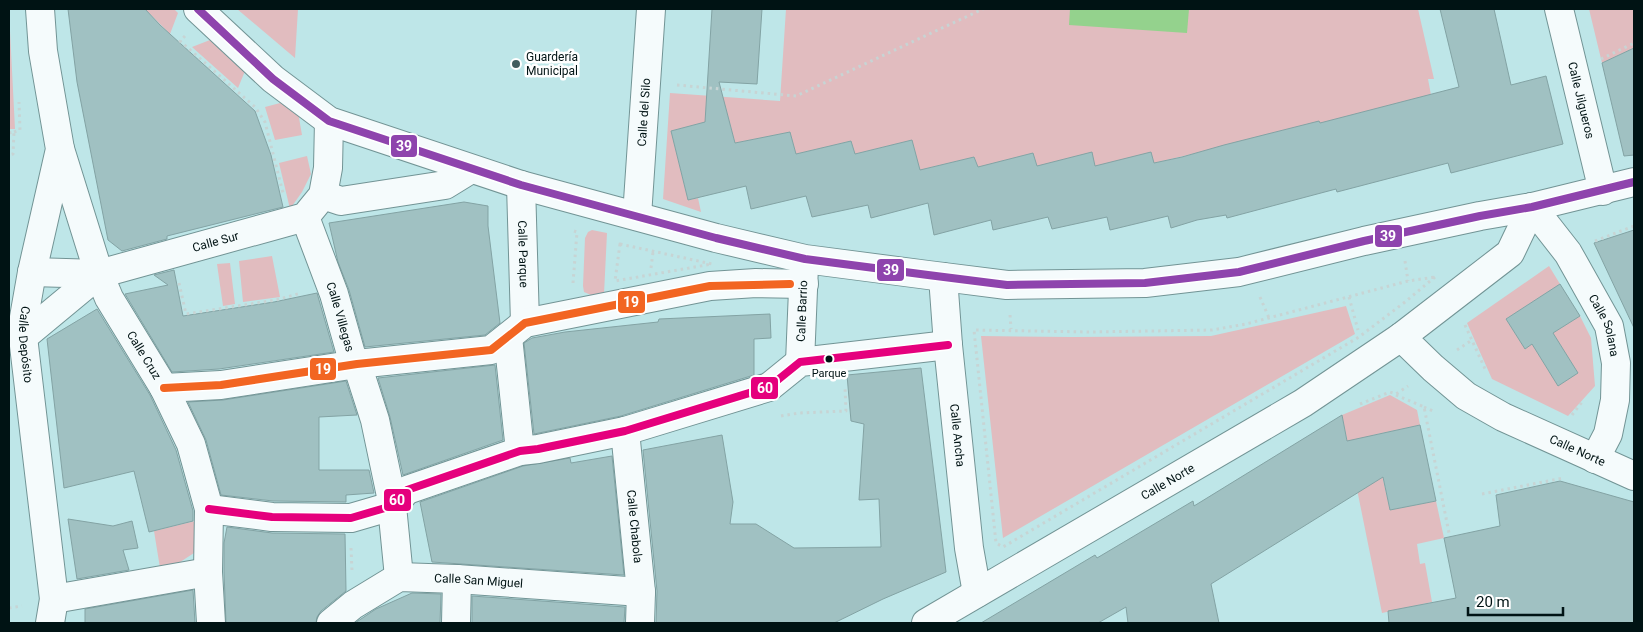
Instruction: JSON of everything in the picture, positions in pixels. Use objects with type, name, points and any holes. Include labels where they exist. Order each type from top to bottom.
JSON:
[{"type":"street","name":"Calle Depósito","points":[[40,9],[43,51],[60,149],[32,272],[23,323],[23,337],[52,611]]},
{"type":"street","name":"Calle del Silo","points":[[638,216],[651,9]]},
{"type":"street","name":"Calle Jilgueros","points":[[1559,9],[1603,191]]},
{"type":"street","points":[[202,12],[273,79],[329,121],[521,186],[716,238],[804,272]]},
{"type":"street","points":[[322,195],[328,168],[329,121]]},
{"type":"street","name":"Calle Cruz","points":[[60,149],[99,274],[109,298],[164,388],[191,444],[210,509],[208,572],[211,623]]},
{"type":"street","points":[[295,210],[322,195],[340,201],[445,185],[471,169]]},
{"type":"street","points":[[164,388],[221,385],[357,364],[491,350],[517,330],[575,314],[710,286],[756,284],[804,272],[943,277],[1007,285],[1145,283],[1239,272],[1364,241],[1603,191],[1634,182]]},
{"type":"street","name":"Calle Parque","points":[[520,451],[517,330],[521,186]]},
{"type":"street","name":"Calle Norte","points":[[929,622],[1303,403],[1402,337],[1510,253],[1532,206]]},
{"type":"street","name":"Calle Solana","points":[[1532,206],[1568,254],[1609,326],[1616,363],[1615,400],[1608,434],[1595,460]]},
{"type":"street","name":"Calle Sur","points":[[32,272],[99,274],[295,210]]},
{"type":"street","name":"Calle Villegas","points":[[295,210],[334,294],[375,420],[392,506],[399,577]]},
{"type":"street","name":"Calle Barrio","points":[[804,272],[800,362],[948,345]]},
{"type":"street","name":"Calle Sur","points":[[23,337],[99,274]]},
{"type":"street","name":"Calle Ancha","points":[[943,277],[948,345],[969,548],[977,593]]},
{"type":"street","name":"Calle Norte","points":[[1402,337],[1432,368],[1466,396],[1503,417],[1634,476]]},
{"type":"street","points":[[210,509],[272,517],[351,518],[392,506],[407,490],[520,451],[625,431],[769,387],[800,362]]},
{"type":"street","name":"Calle Chabola","points":[[625,431],[641,592],[640,623]]},
{"type":"street","points":[[52,611],[208,572]]},
{"type":"street","points":[[331,623],[353,605],[399,577]]},
{"type":"street","name":"Calle San Miguel","points":[[399,577],[457,579],[641,592]]},
{"type":"street","points":[[456,623],[457,579]]},
{"type":"path","points":[[646,83],[796,96],[983,9]]},
{"type":"path","points":[[202,12],[180,41],[255,107],[265,122],[295,210]]},
{"type":"path","points":[[1598,60],[1634,43]]},
{"type":"path","points":[[9,133],[14,132],[13,154],[9,155]]},
{"type":"path","points":[[575,314],[573,295],[576,232],[569,228],[576,200]]},
{"type":"path","points":[[650,275],[653,251]]},
{"type":"path","points":[[1435,277],[1359,337],[1003,547],[996,542],[974,330],[1089,332],[1212,330],[1246,324],[1408,281],[1435,277]]},
{"type":"path","points":[[1349,297],[1359,337]]},
{"type":"path","points":[[1464,322],[1487,373]]},
{"type":"path","points":[[780,416],[799,413],[846,412],[844,386]]},
{"type":"path","points":[[1396,394],[1424,407],[1449,533]]},
{"type":"path","points":[[1569,418],[1586,398]]},
{"type":"path","points":[[1482,494],[1567,478]]},
{"type":"path","points":[[351,543],[352,572]]},
{"type":"path","points":[[9,608],[23,606]]},
{"type":"shaded area","points":[[145,9],[174,9],[178,13],[170,34]]},
{"type":"shaded area","points":[[237,9],[298,9],[295,58]]},
{"type":"shaded area","points":[[786,9],[1418,9],[1434,79],[1428,79],[1431,95],[1320,124],[1154,163],[1095,167],[1037,166],[1033,153],[978,168],[974,157],[920,170],[912,140],[855,154],[851,141],[796,154],[790,132],[735,143],[728,116],[671,131],[688,200],[698,198],[701,212],[663,199],[670,93],[780,101]]},
{"type":"shaded area","points":[[1070,9],[1189,9],[1187,33],[1069,25]]},
{"type":"shaded area","points":[[1589,9],[1634,9],[1634,48],[1602,63]]},
{"type":"shaded area","points":[[10,31],[15,129],[9,129]]},
{"type":"shaded area","points":[[210,40],[245,71],[238,88],[192,47]]},
{"type":"shaded area","points":[[284,102],[298,112],[302,135],[275,140],[265,107]]},
{"type":"shaded area","points":[[307,156],[311,174],[302,192],[290,209],[279,163]]},
{"type":"shaded area","points":[[592,230],[607,233],[604,294],[591,295],[584,292],[585,238],[588,232]]},
{"type":"shaded area","points":[[272,256],[280,297],[243,302],[239,261]]},
{"type":"shaded area","points":[[230,263],[235,304],[223,306],[217,264]]},
{"type":"shaded area","points":[[1549,266],[1560,284],[1506,319],[1525,349],[1532,344],[1558,386],[1578,373],[1553,333],[1580,316],[1591,338],[1595,386],[1568,416],[1492,379],[1467,323]]},
{"type":"shaded area","points":[[1346,306],[1355,334],[1003,538],[981,336],[1211,336]]},
{"type":"shaded area","points":[[1390,395],[1417,410],[1420,425],[1373,435],[1390,510],[1436,501],[1444,538],[1417,544],[1420,564],[1425,563],[1432,602],[1382,613],[1342,415]]},
{"type":"shaded area","points":[[195,521],[197,531],[194,553],[171,568],[160,568],[154,531]]},
{"type":"building","points":[[68,9],[145,9],[160,25],[255,111],[271,155],[283,207],[167,236],[167,239],[122,251],[108,240],[77,82]]},
{"type":"building","points":[[712,9],[762,9],[757,84],[719,82],[735,143],[790,132],[796,154],[851,141],[855,154],[912,140],[920,170],[974,157],[978,167],[1033,153],[1037,166],[1092,152],[1095,166],[1151,152],[1154,163],[1182,157],[1459,87],[1440,9],[1494,9],[1511,85],[1546,76],[1563,144],[1451,173],[1448,163],[1337,192],[1336,189],[1227,218],[1226,215],[1197,220],[1171,228],[1168,216],[1110,230],[1107,217],[1052,229],[1048,217],[993,230],[991,220],[934,235],[928,203],[871,218],[868,205],[812,217],[806,196],[751,209],[746,186],[688,200],[671,131],[705,122]]},
{"type":"building","points":[[1634,48],[1634,155],[1624,156],[1602,63]]},
{"type":"building","points":[[464,202],[488,206],[488,226],[500,323],[485,335],[365,347],[349,290],[338,262],[329,223]]},
{"type":"building","points":[[1634,230],[1634,328],[1594,243]]},
{"type":"building","points":[[174,270],[183,316],[274,302],[317,293],[334,352],[219,369],[172,372],[125,294],[168,285],[154,275]]},
{"type":"building","points":[[1560,284],[1580,316],[1553,333],[1578,373],[1558,386],[1532,344],[1525,349],[1506,319]]},
{"type":"building","points":[[97,309],[150,395],[176,450],[193,511],[193,521],[149,532],[134,471],[64,488],[47,339]]},
{"type":"building","points":[[770,314],[771,338],[754,339],[754,375],[621,416],[534,434],[524,343],[532,338],[565,332],[658,322],[659,319]]},
{"type":"building","points":[[495,365],[503,440],[403,475],[390,417],[378,378]]},
{"type":"building","points":[[921,368],[946,572],[883,599],[834,623],[656,623],[657,591],[643,450],[722,435],[733,502],[730,524],[756,524],[794,548],[881,547],[879,499],[859,500],[864,424],[851,421],[847,375]]},
{"type":"building","points":[[346,381],[357,415],[319,417],[319,470],[369,470],[374,493],[346,495],[346,502],[273,501],[221,495],[206,440],[188,402],[223,400]]},
{"type":"building","points":[[1342,415],[1347,441],[1420,425],[1436,501],[1390,510],[1383,477],[1211,584],[1219,623],[1128,623],[1126,607],[1098,623],[981,623],[1095,555],[1097,558],[1193,501],[1194,506]]},
{"type":"building","points":[[612,456],[624,575],[432,562],[420,502],[523,466],[570,458],[571,463]]},
{"type":"building","points":[[1560,481],[1634,502],[1634,623],[1389,623],[1388,611],[1456,598],[1444,538],[1500,526],[1496,495]]},
{"type":"building","points":[[68,519],[113,526],[132,521],[138,548],[123,550],[129,570],[77,579]]},
{"type":"building","points":[[227,527],[272,533],[345,534],[346,591],[321,611],[316,623],[226,623],[224,543]]},
{"type":"building","points":[[193,590],[195,623],[85,623],[85,609]]},
{"type":"building","points":[[412,593],[441,594],[440,623],[355,623],[376,609]]},
{"type":"building","points":[[472,596],[625,607],[624,623],[472,623]]},
{"type":"transit line","name":"39","points":[[198,9],[273,79],[329,121],[521,185],[716,238],[805,259],[1007,285],[1145,283],[1239,272],[1364,241],[1532,207],[1634,182]]},
{"type":"transit line","name":"19","points":[[164,388],[221,385],[357,364],[491,350],[525,323],[710,286],[790,284]]},
{"type":"transit line","name":"60","points":[[209,509],[272,517],[351,518],[392,506],[407,490],[520,451],[625,431],[769,387],[800,362],[948,345]]},
{"type":"place","name":"Guardería Municipal","points":[[516,64]]},
{"type":"place","name":"Parque","points":[[829,359]]}]
